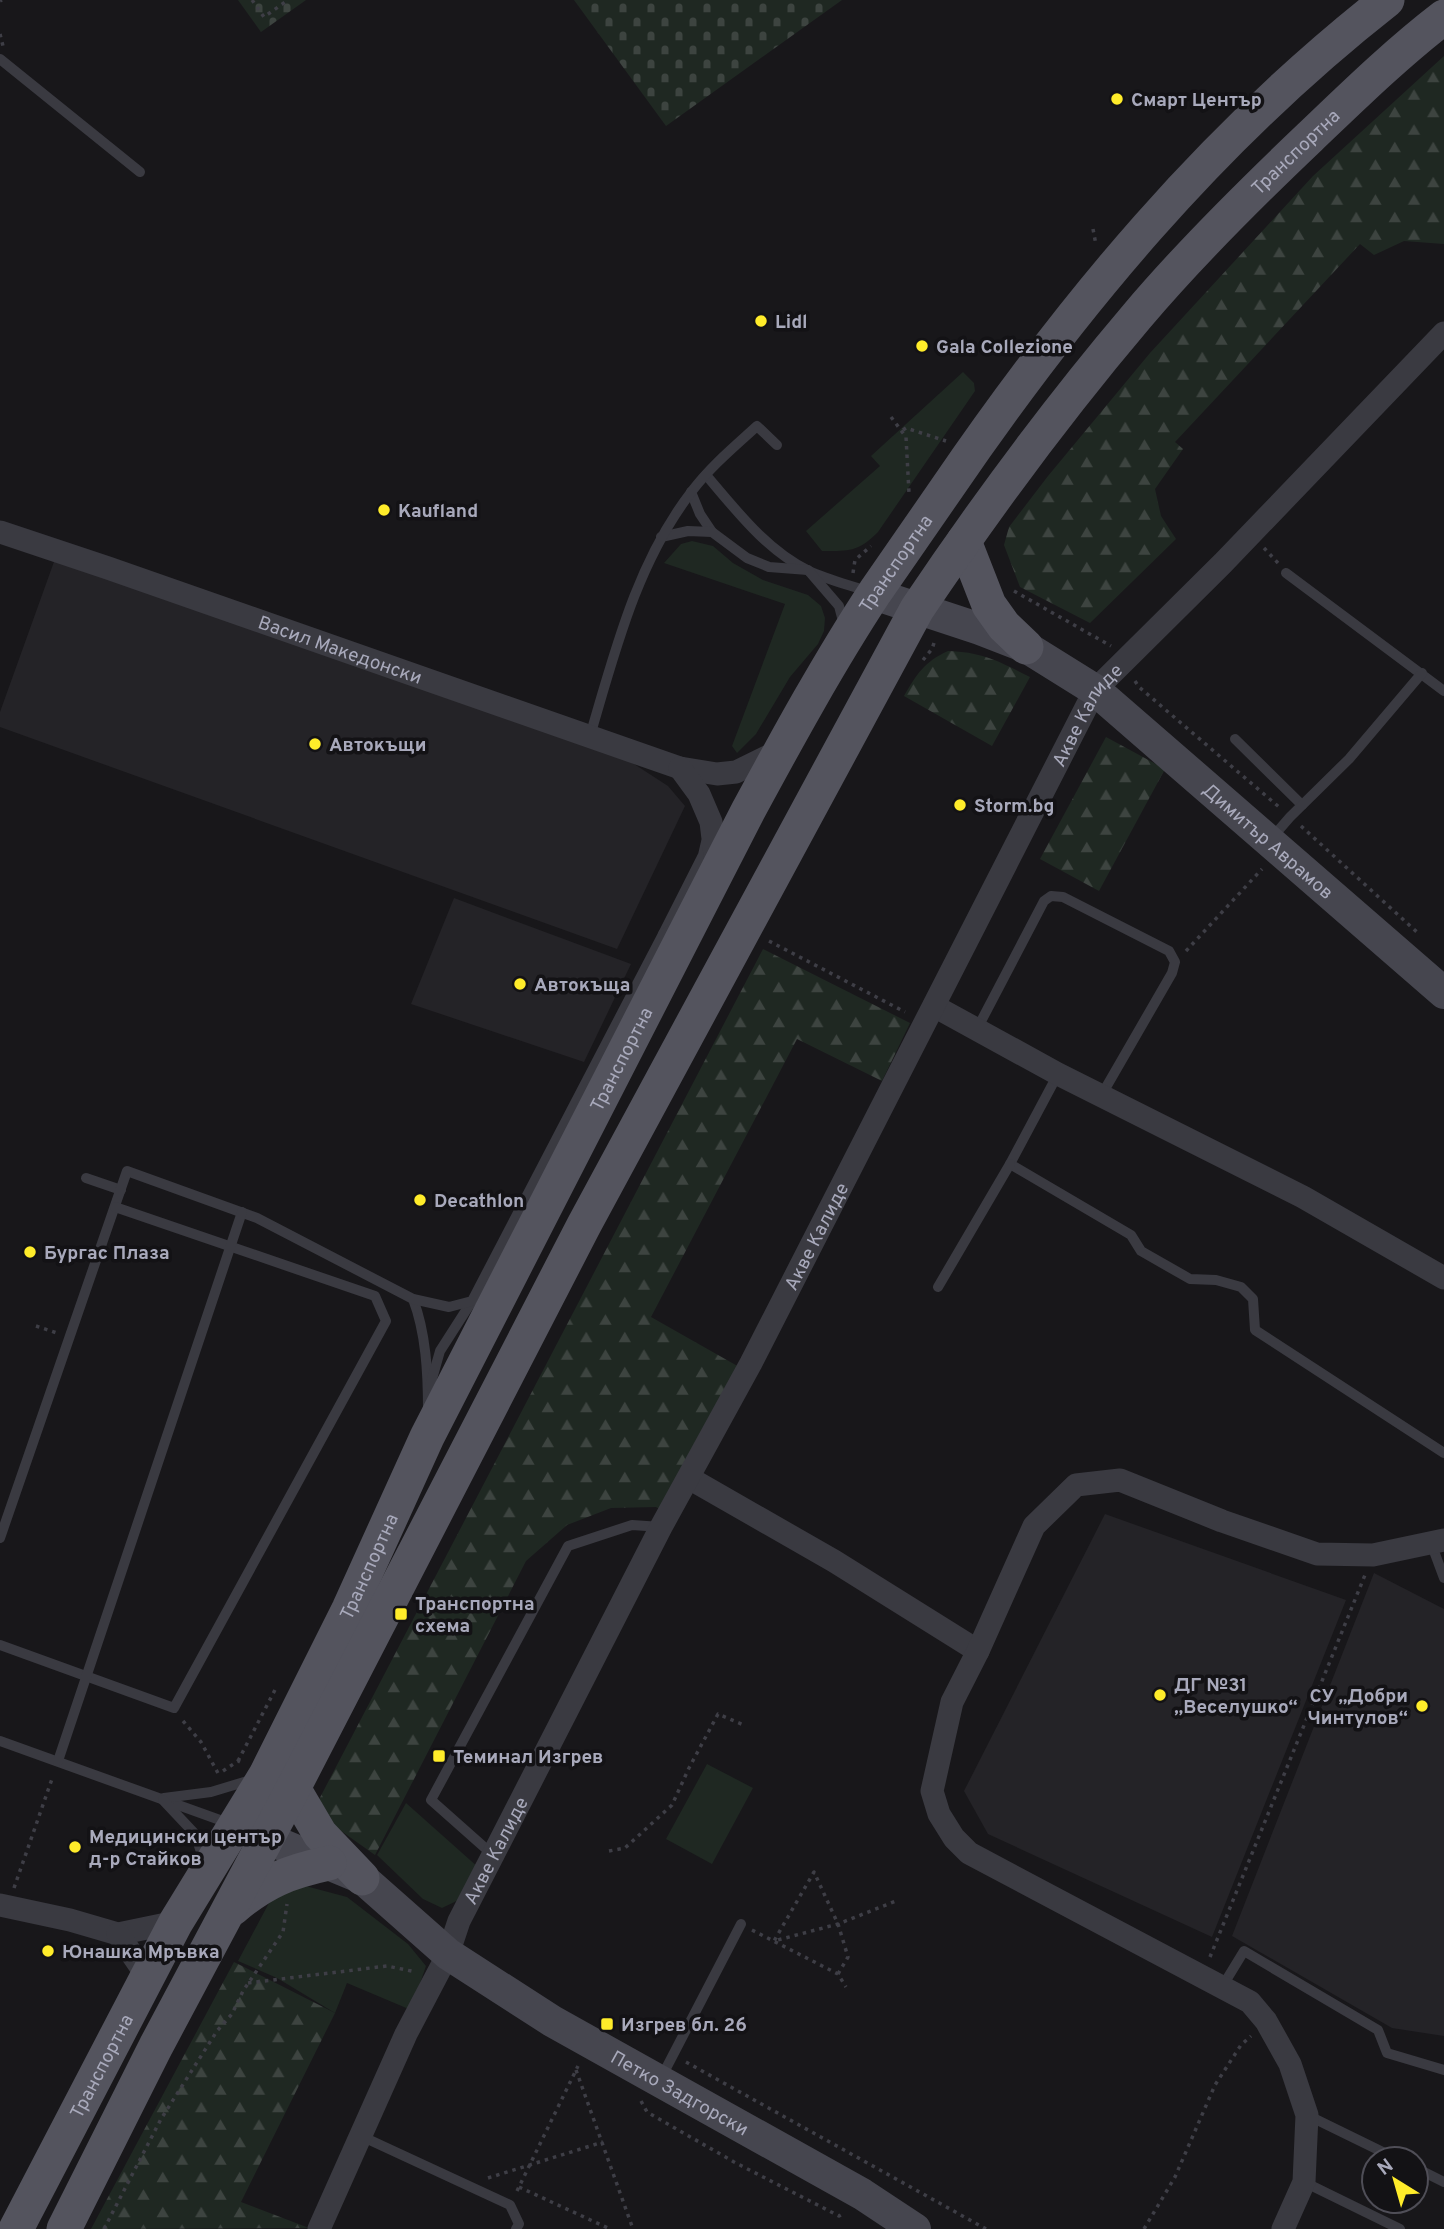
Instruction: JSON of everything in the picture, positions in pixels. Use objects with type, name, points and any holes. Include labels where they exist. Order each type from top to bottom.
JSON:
[{"type":"main road","name":"Транспортна","points":[[64,2229],[225,1915],[251,1832],[260,1772],[349,1609],[427,1437],[678,926],[717,871],[781,750],[874,594],[1007,401],[1076,312],[1138,238],[1218,150],[1295,77],[1387,0]]},
{"type":"main road","name":"Транспортна","points":[[260,1772],[584,1225],[930,613],[964,541],[1137,315],[1206,239],[1345,103],[1444,17]]},
{"type":"main road","points":[[964,541],[989,605],[1026,647]]},
{"type":"main road","points":[[260,1772],[362,1878]]},
{"type":"main road","name":"Транспортна","points":[[16,2229],[176,1922],[207,1873],[251,1832]]},
{"type":"main road","points":[[225,1915],[254,1890],[291,1871],[329,1863]]},
{"type":"street","name":"Акве Калиде","points":[[319,2229],[405,2034],[430,1983],[448,1954],[459,1922],[661,1527],[751,1363],[1095,690],[1252,533],[1444,333]]},
{"type":"street","name":"Васил Македонски","points":[[0,532],[680,768]]},
{"type":"street","name":"Димитър Аврамов","points":[[874,594],[1026,647],[1095,690],[1444,993]]},
{"type":"street","points":[[680,768],[717,774],[736,772],[781,750]]},
{"type":"street","points":[[680,768],[699,794],[711,822],[717,871]]},
{"type":"street","points":[[930,1014],[977,1030],[1058,1074],[1303,1197],[1444,1278]]},
{"type":"street","points":[[689,1478],[834,1561],[978,1651]]},
{"type":"street","points":[[1283,2229],[1304,2182],[1307,2115],[1290,2064],[1266,2021],[1250,2002],[970,1853],[954,1838],[939,1814],[932,1791],[952,1702],[1034,1526],[1076,1485],[1120,1480],[1222,1521],[1317,1554],[1373,1555],[1437,1542]]},
{"type":"street","name":"Петко Задгорски","points":[[251,1832],[362,1878],[448,1954],[552,2021],[583,2056],[652,2074],[862,2194],[915,2229]]},
{"type":"street","points":[[4,1906],[118,1934],[176,1922]]},
{"type":"street","points":[[118,1934],[147,1976]]},
{"type":"lane","points":[[0,59],[140,172]]},
{"type":"lane","points":[[590,736],[638,587],[661,537],[691,492],[757,426],[777,445]]},
{"type":"lane","points":[[706,475],[748,526],[766,541],[808,570],[874,594]]},
{"type":"lane","points":[[691,492],[700,514],[712,532],[747,558],[769,567],[808,570],[839,606],[848,638]]},
{"type":"lane","points":[[661,537],[688,531],[712,532]]},
{"type":"lane","points":[[1286,573],[1444,691]]},
{"type":"lane","points":[[1274,847],[1290,817],[1349,759],[1422,673]]},
{"type":"lane","points":[[1235,739],[1302,805]]},
{"type":"lane","points":[[428,1393],[440,1351],[472,1301],[678,926],[703,855],[711,822]]},
{"type":"lane","points":[[977,1030],[1044,901],[1051,896],[1063,897],[1169,951],[1175,962],[1172,973],[1101,1096]]},
{"type":"lane","points":[[938,1287],[1010,1164],[1058,1074]]},
{"type":"lane","points":[[1010,1164],[1131,1235],[1141,1251],[1189,1279],[1216,1280],[1241,1287],[1253,1299],[1255,1330],[1444,1453]]},
{"type":"lane","points":[[0,1538],[127,1171],[257,1218],[413,1299],[449,1307],[472,1301]]},
{"type":"lane","points":[[86,1178],[121,1190]]},
{"type":"lane","points":[[0,1645],[174,1708],[386,1321],[375,1296],[115,1207]]},
{"type":"lane","points":[[58,1760],[242,1212]]},
{"type":"lane","points":[[413,1299],[422,1332],[428,1393],[427,1437]]},
{"type":"lane","points":[[493,1855],[430,1800],[568,1546],[632,1525],[661,1527]]},
{"type":"lane","points":[[1437,1542],[1444,1578]]},
{"type":"lane","points":[[0,1741],[251,1832]]},
{"type":"lane","points":[[161,1798],[211,1792],[260,1772]]},
{"type":"lane","points":[[161,1798],[195,1834],[207,1873]]},
{"type":"lane","points":[[652,2074],[741,1924]]},
{"type":"lane","points":[[1212,1982],[1244,1951],[1378,2030],[1387,2053],[1444,2070]]},
{"type":"lane","points":[[1307,2115],[1368,2145]]},
{"type":"lane","points":[[361,2136],[510,2205],[519,2224],[516,2229]]},
{"type":"lane","points":[[1304,2182],[1400,2229]]},
{"type":"path","points":[[252,0],[264,17],[288,0]]},
{"type":"path","points":[[891,417],[906,437],[910,495]]},
{"type":"path","points":[[903,430],[906,428],[946,440]]},
{"type":"path","points":[[1252,533],[1286,573]]},
{"type":"path","points":[[1008,582],[1013,590],[1111,646],[1139,687],[1290,817],[1423,938]]},
{"type":"path","points":[[916,668],[932,649],[930,613]]},
{"type":"path","points":[[1175,962],[1274,847]]},
{"type":"path","points":[[764,938],[930,1014]]},
{"type":"path","points":[[36,1326],[69,1337]]},
{"type":"path","points":[[1212,1982],[1373,1555]]},
{"type":"path","points":[[174,1708],[201,1742],[219,1774],[260,1772],[276,1688]]},
{"type":"path","points":[[609,1851],[625,1848],[672,1805],[718,1714],[746,1726]]},
{"type":"path","points":[[4,1906],[58,1760]]},
{"type":"path","points":[[774,1941],[814,1872],[838,1924],[848,1957],[838,1974]]},
{"type":"path","points":[[103,2229],[161,2119],[283,1932],[288,1897]]},
{"type":"path","points":[[774,1941],[838,1924],[896,1901]]},
{"type":"path","points":[[741,1924],[838,1974],[846,1987]]},
{"type":"path","points":[[248,1983],[387,1966],[412,1970],[430,1983]]},
{"type":"path","points":[[1144,2229],[1175,2177],[1215,2085],[1241,2045],[1253,2034],[1247,2026]]},
{"type":"path","points":[[583,2056],[603,2142],[633,2229]]},
{"type":"path","points":[[510,2205],[583,2056]]},
{"type":"path","points":[[852,2209],[838,2216],[734,2162],[647,2112],[652,2074],[986,2229]]},
{"type":"path","points":[[466,2185],[603,2142]]},
{"type":"path","points":[[519,2187],[610,2229]]},
{"type":"shaded area","name":"Автокъщи","points":[[55,559],[631,762],[668,786],[685,806],[617,949],[0,727],[0,712]]},
{"type":"shaded area","name":"Автокъща","points":[[454,898],[631,964],[584,1062],[411,1004]]},
{"type":"shaded area","name":"ДГ №31 „Веселушко“","points":[[1105,1514],[1346,1600],[1212,1937],[988,1834],[964,1791]]},
{"type":"shaded area","points":[[1374,1573],[1444,1609],[1444,2036],[1392,2028],[1232,1936]]},
{"type":"green space","points":[[238,0],[306,0],[261,32]]},
{"type":"green space","points":[[574,0],[842,0],[666,126]]},
{"type":"green space","points":[[1444,56],[1444,244],[1404,241],[1374,255],[1360,244],[1175,442],[1183,449],[1155,489],[1161,516],[1176,539],[1090,623],[1020,587],[1004,545],[1009,527],[1048,476],[1150,353],[1313,176]]},
{"type":"green space","points":[[963,372],[974,383],[975,391],[878,532],[859,547],[822,551],[806,531],[880,466],[871,456]]},
{"type":"green space","points":[[692,541],[713,546],[733,563],[763,580],[808,595],[821,606],[825,618],[824,631],[818,644],[790,677],[756,734],[737,753],[732,746],[785,604],[664,563],[681,544]]},
{"type":"green space","points":[[948,651],[1000,662],[1030,677],[992,746],[904,696],[922,669]]},
{"type":"green space","points":[[1106,737],[1165,769],[1099,891],[1040,859]]},
{"type":"green space","points":[[763,949],[910,1023],[882,1081],[797,1039],[651,1317],[748,1372],[674,1517],[656,1507],[611,1508],[567,1525],[526,1561],[375,1855],[313,1811]]},
{"type":"green space","points":[[707,1764],[753,1788],[712,1864],[666,1839]]},
{"type":"green space","points":[[406,1803],[479,1868],[467,1896],[442,1908],[423,1899],[377,1855]]},
{"type":"green space","points":[[298,1884],[347,1897],[408,1944],[426,1966],[411,2010],[347,1983],[335,2013],[277,1978],[238,1961],[278,1886]]},
{"type":"green space","points":[[234,1962],[335,2013],[241,2202],[309,2228],[91,2229]]},
{"type":"place","name":"Смарт Център","points":[[1117,99]]},
{"type":"place","name":"Lidl","points":[[761,321]]},
{"type":"place","name":"Gala Collezione","points":[[922,346]]},
{"type":"place","name":"Kaufland","points":[[384,510]]},
{"type":"place","name":"Автокъщи","points":[[315,744]]},
{"type":"place","name":"Storm.bg","points":[[960,805]]},
{"type":"place","name":"Автокъща","points":[[520,984]]},
{"type":"place","name":"Decathlon","points":[[420,1200]]},
{"type":"place","name":"Бургас Плаза","points":[[30,1252]]},
{"type":"place","name":"Транспортна схема","points":[[401,1614]]},
{"type":"place","name":"ДГ №31 „Веселушко“","points":[[1160,1695]]},
{"type":"place","name":"СУ „Добри Чинтулов“","points":[[1422,1706]]},
{"type":"place","name":"Теминал Изгрев","points":[[439,1756]]},
{"type":"place","name":"Медицински център д-р Стайков","points":[[75,1847]]},
{"type":"place","name":"Юнашка Мръвка","points":[[48,1951]]},
{"type":"place","name":"Изгрев бл. 26","points":[[607,2024]]}]
